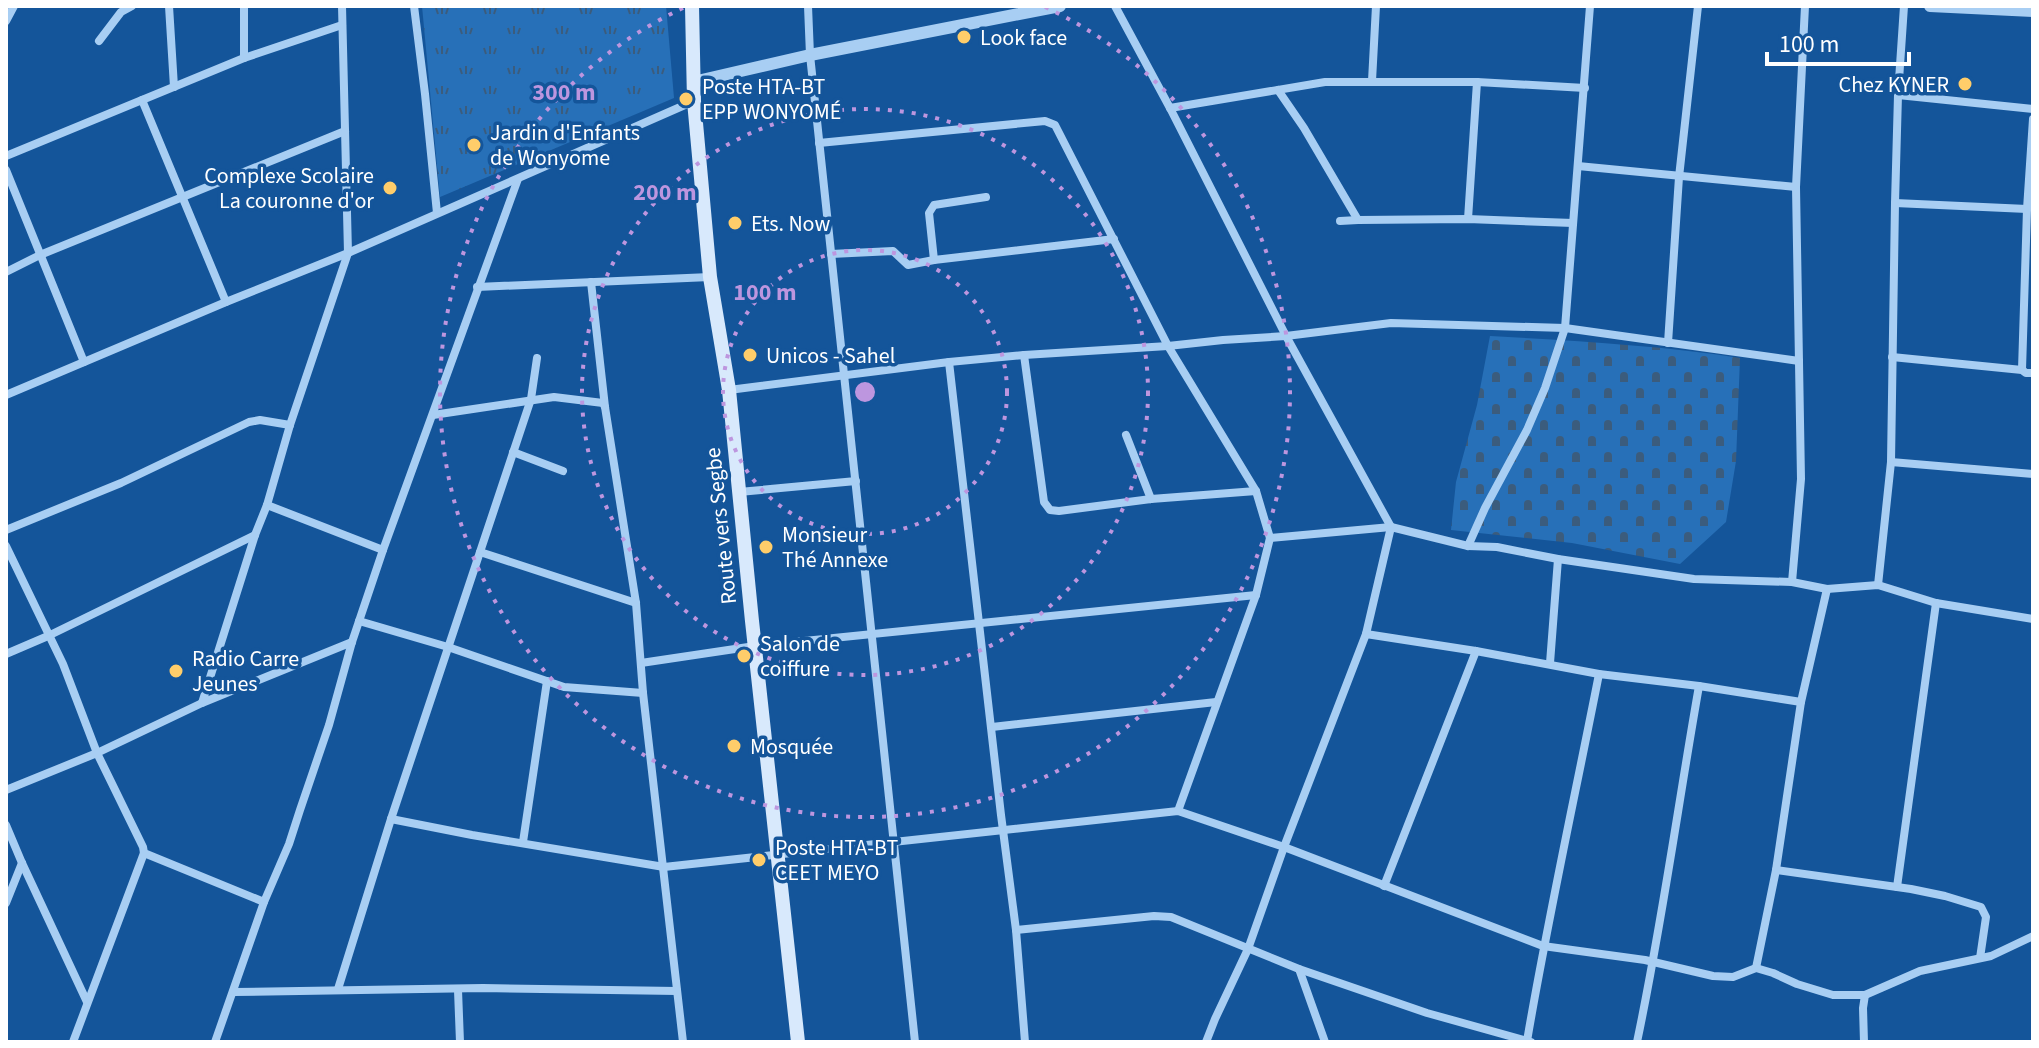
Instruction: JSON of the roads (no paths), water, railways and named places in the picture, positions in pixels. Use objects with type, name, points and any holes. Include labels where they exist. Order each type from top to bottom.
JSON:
[{"type":"main road","name":"Route vers Segbe","points":[[692,6],[694,101],[710,277],[729,390],[798,1042]]},
{"type":"street","points":[[6,21],[14,6]]},
{"type":"street","points":[[99,41],[121,12],[132,6]]},
{"type":"street","points":[[244,6],[244,58]]},
{"type":"street","points":[[202,703],[348,253],[342,6]]},
{"type":"street","points":[[414,6],[437,213]]},
{"type":"street","points":[[808,6],[819,143],[915,1042]]},
{"type":"street","points":[[693,82],[810,55],[1060,6]]},
{"type":"street","points":[[1115,6],[1286,336],[1391,527],[1366,634],[1248,949],[1205,1041]]},
{"type":"street","points":[[1372,81],[1376,6]]},
{"type":"street","points":[[1468,546],[1527,430],[1565,328],[1590,6]]},
{"type":"street","points":[[1668,343],[1679,177],[1698,6]]},
{"type":"street","points":[[1792,582],[1801,479],[1796,187],[1805,6]]},
{"type":"street","points":[[1878,585],[1891,462],[1898,95],[1904,6]]},
{"type":"street","points":[[1930,6],[2033,11]]},
{"type":"street","points":[[166,7],[174,87]]},
{"type":"street","points":[[6,156],[244,58],[342,25]]},
{"type":"street","points":[[1170,108],[1325,82],[1477,82],[1585,88]]},
{"type":"street","points":[[1468,219],[1477,82]]},
{"type":"street","points":[[1278,90],[1358,220]]},
{"type":"street","points":[[1898,95],[2033,109]]},
{"type":"street","points":[[142,100],[226,302]]},
{"type":"street","points":[[6,395],[348,253],[694,101]]},
{"type":"street","points":[[2022,370],[2033,119]]},
{"type":"street","points":[[819,143],[1051,122],[1055,125],[1168,346],[1256,491],[1270,538],[1256,595],[1178,811]]},
{"type":"street","points":[[6,272],[40,255],[345,131]]},
{"type":"street","points":[[1578,166],[1796,187]]},
{"type":"street","points":[[6,170],[84,362]]},
{"type":"street","points":[[215,1042],[300,810],[383,550],[518,179]]},
{"type":"street","points":[[934,260],[930,209],[934,205],[986,197]]},
{"type":"street","points":[[1895,203],[2027,209]]},
{"type":"street","points":[[1340,221],[1468,219],[1573,223]]},
{"type":"street","points":[[831,254],[893,251],[908,265],[1114,239]]},
{"type":"street","points":[[477,287],[710,277]]},
{"type":"street","points":[[591,282],[605,407],[636,603],[643,693],[683,1042]]},
{"type":"street","points":[[729,390],[949,362],[1286,336],[1391,323],[1565,328],[1799,361]]},
{"type":"street","points":[[1024,355],[1044,502],[1050,510],[1256,491]]},
{"type":"street","points":[[1892,357],[2033,373]]},
{"type":"street","points":[[338,989],[391,819],[531,399],[537,358]]},
{"type":"street","points":[[949,362],[1016,930],[1025,1042]]},
{"type":"street","points":[[433,415],[531,399],[566,397],[603,403],[605,407]]},
{"type":"street","points":[[6,530],[121,483],[249,422],[260,420],[290,425]]},
{"type":"street","points":[[1126,435],[1151,499]]},
{"type":"street","points":[[513,452],[563,471]]},
{"type":"street","points":[[1891,462],[2033,474]]},
{"type":"street","points":[[739,492],[856,481]]},
{"type":"street","points":[[267,505],[383,550]]},
{"type":"street","points":[[1270,538],[1391,527],[1468,546],[1497,547],[1694,579],[1792,582],[1827,589],[1878,585],[1936,603],[2033,619]]},
{"type":"street","points":[[6,654],[255,535]]},
{"type":"street","points":[[6,546],[63,664],[97,753],[144,853],[73,1042]]},
{"type":"street","points":[[480,552],[636,603]]},
{"type":"street","points":[[1550,663],[1558,559]]},
{"type":"street","points":[[1756,968],[1776,870],[1801,702],[1827,589]]},
{"type":"street","points":[[641,663],[755,646],[1256,595]]},
{"type":"street","points":[[1897,887],[1936,603]]},
{"type":"street","points":[[359,621],[448,647],[564,687],[643,693]]},
{"type":"street","points":[[1366,634],[1550,663],[1599,674],[1801,702]]},
{"type":"street","points":[[6,790],[97,753],[202,703],[352,642]]},
{"type":"street","points":[[1384,886],[1476,651]]},
{"type":"street","points":[[1016,930],[1171,917],[1299,969],[1427,1013],[1529,1041],[1543,946],[1599,674]]},
{"type":"street","points":[[523,842],[547,681]]},
{"type":"street","points":[[1637,1042],[1654,961],[1699,686]]},
{"type":"street","points":[[992,727],[1216,702]]},
{"type":"street","points":[[391,819],[664,867],[1178,811],[1284,847],[1543,946],[1654,961],[1713,976],[1733,977],[1756,968],[1833,995],[1865,995],[1920,971],[1991,956],[2033,936]]},
{"type":"street","points":[[6,825],[87,1002]]},
{"type":"street","points":[[144,853],[264,902]]},
{"type":"street","points":[[6,903],[22,863]]},
{"type":"street","points":[[1776,870],[1897,887],[1981,907],[1986,917],[1980,958]]},
{"type":"street","points":[[1299,969],[1325,1042]]},
{"type":"street","points":[[234,992],[483,988],[677,991]]},
{"type":"street","points":[[458,990],[460,1042]]},
{"type":"street","points":[[1864,1042],[1865,995]]},
{"type":"place","name":"Look face","points":[[964,37]]},
{"type":"place","name":"Chez KYNER","points":[[1965,84]]},
{"type":"place","name":"Poste HTA-BT EPP WONYOMÉ","points":[[686,99]]},
{"type":"place","name":"Jardin d'Enfants de Wonyome","points":[[474,145]]},
{"type":"place","name":"Complexe Scolaire La couronne d'or","points":[[390,188]]},
{"type":"place","name":"Ets. Now","points":[[735,223]]},
{"type":"place","name":"Unicos - Sahel","points":[[750,355]]},
{"type":"place","name":"Monsieur Thé Annexe","points":[[766,547]]},
{"type":"place","name":"Salon de coiffure","points":[[744,656]]},
{"type":"place","name":"Radio Carre Jeunes","points":[[176,671]]},
{"type":"place","name":"Mosquée","points":[[734,746]]},
{"type":"place","name":"Poste HTA-BT CEET MEYO","points":[[759,860]]}]
